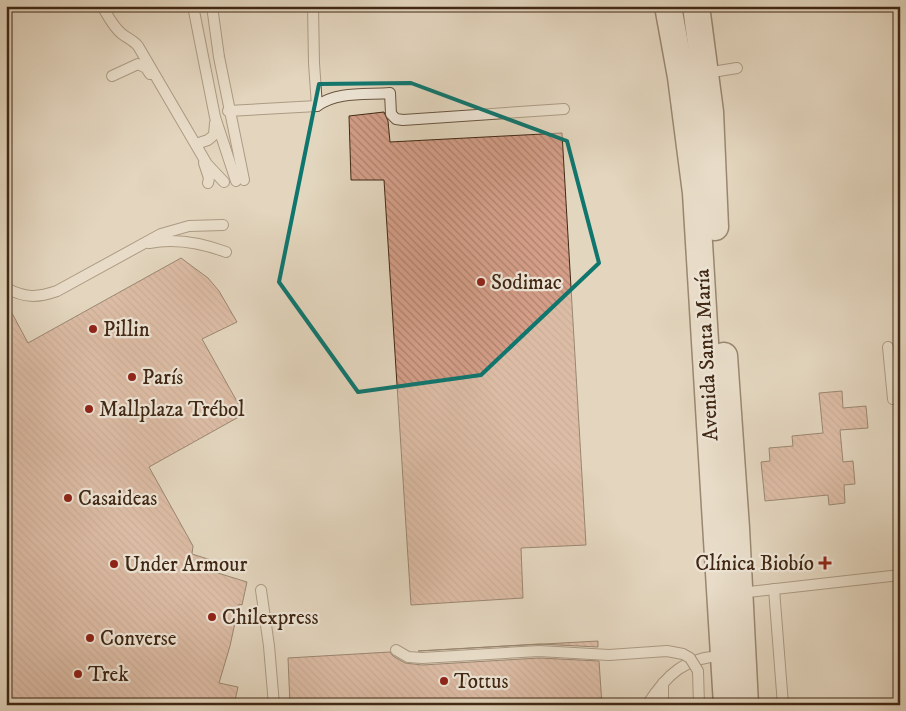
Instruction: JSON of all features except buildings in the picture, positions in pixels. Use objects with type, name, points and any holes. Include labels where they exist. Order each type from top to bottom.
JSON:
[{"type":"main road","name":"Avenida Santa María","points":[[668,6],[693,75],[710,112],[745,705]]},
{"type":"main road","name":"Avenida Santa María","points":[[696,6],[692,160],[699,233],[727,705]]},
{"type":"lane","points":[[102,6],[111,22],[122,34],[131,38],[138,46],[207,164],[224,182]]},
{"type":"lane","points":[[193,6],[215,117],[240,180],[214,29],[212,6]]},
{"type":"lane","points":[[313,6],[317,106]]},
{"type":"lane","points":[[112,76],[138,64],[146,68],[207,170],[208,182]]},
{"type":"lane","points":[[693,75],[737,68]]},
{"type":"lane","points":[[228,111],[317,106],[326,99],[335,96],[390,93],[392,114],[396,120],[564,109]]},
{"type":"lane","points":[[196,144],[208,140],[214,135],[215,117]]},
{"type":"lane","points":[[6,288],[20,295],[32,297],[48,294],[57,291],[161,234],[189,226],[223,224]]},
{"type":"lane","points":[[140,245],[158,242],[189,242],[226,252]]},
{"type":"lane","points":[[888,347],[893,399],[900,399]]},
{"type":"lane","points":[[739,593],[900,575]]},
{"type":"lane","points":[[774,589],[784,705]]},
{"type":"lane","points":[[261,590],[270,646],[274,705]]},
{"type":"lane","points":[[396,650],[408,657],[422,658],[539,651],[609,655],[667,651],[683,654],[690,658],[698,671],[699,705]]},
{"type":"lane","points":[[647,705],[672,673],[689,662],[711,656],[723,656]]},
{"type":"lane","points":[[663,683],[664,705]]},
{"type":"highlighted area","points":[[411,83],[567,141],[599,263],[481,375],[358,392],[279,282],[319,84]]},
{"type":"place","name":"Sodimac","points":[[481,282]]},
{"type":"place","name":"Pillin","points":[[93,329]]},
{"type":"place","name":"París","points":[[132,377]]},
{"type":"place","name":"Mallplaza Trébol","points":[[89,409]]},
{"type":"place","name":"Casaideas","points":[[68,498]]},
{"type":"place","name":"Clínica Biobío","points":[[825,563]]},
{"type":"place","name":"Under Armour","points":[[114,564]]},
{"type":"place","name":"Chilexpress","points":[[212,617]]},
{"type":"place","name":"Converse","points":[[90,638]]},
{"type":"place","name":"Trek","points":[[78,674]]},
{"type":"place","name":"Tottus","points":[[444,681]]}]
